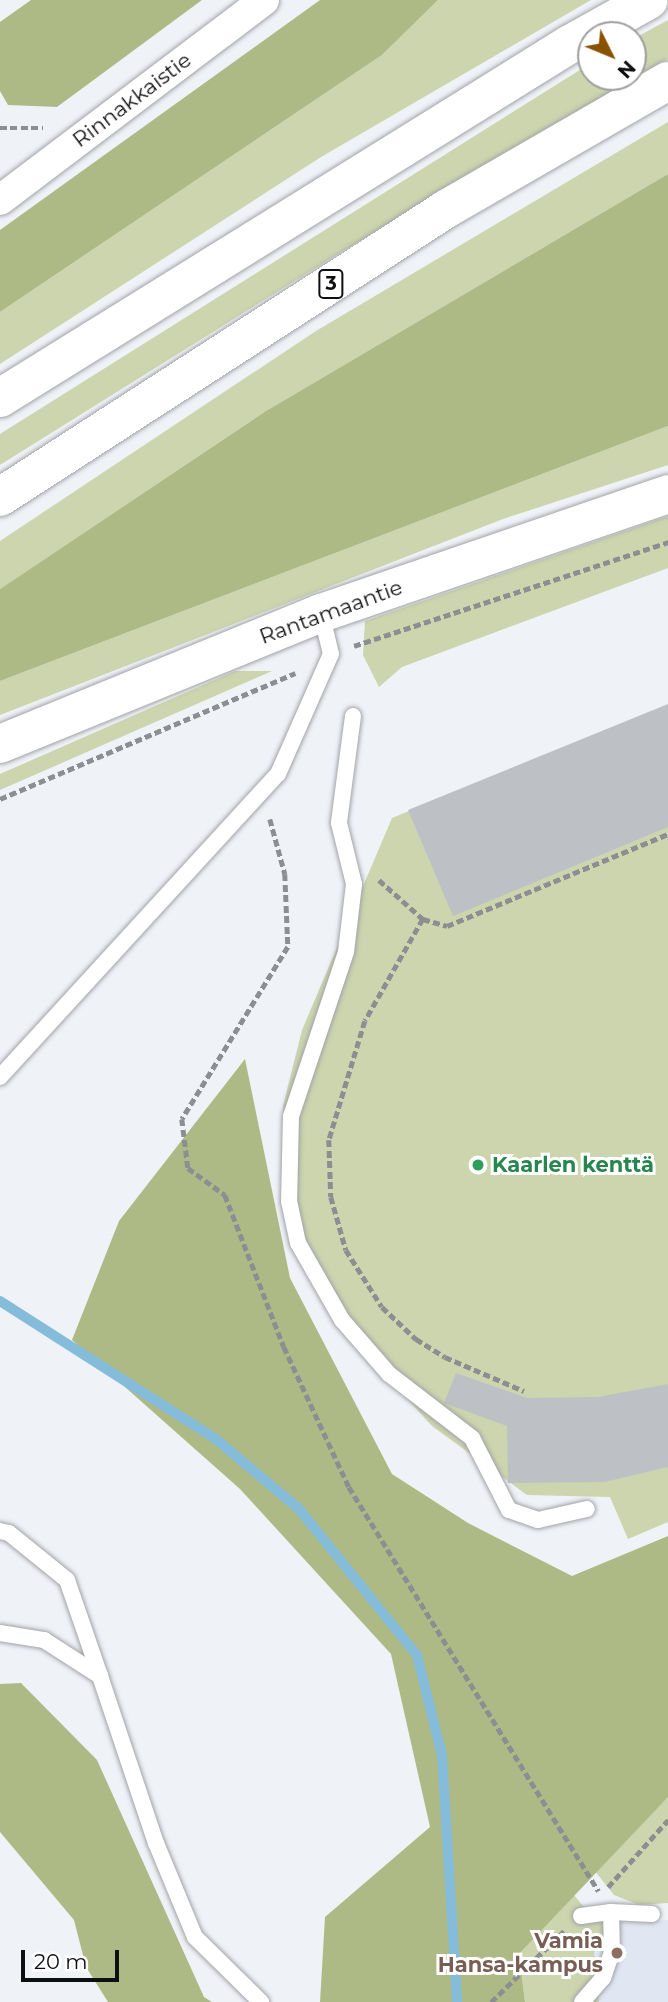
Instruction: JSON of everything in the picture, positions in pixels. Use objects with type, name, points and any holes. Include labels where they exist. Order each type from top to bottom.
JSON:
[{"type":"main road","points":[[0,398],[570,44],[649,0]]},
{"type":"main road","name":"3","points":[[0,497],[446,209],[668,81]]},
{"type":"main road","name":"Rantamaantie","points":[[0,744],[321,613],[668,494]]},
{"type":"street","name":"Rinnakkaistie","points":[[0,200],[264,0]]},
{"type":"lane","points":[[0,1077],[278,774],[331,654],[321,613]]},
{"type":"lane","points":[[353,716],[339,823],[354,884],[346,952],[291,1116],[289,1201],[298,1243],[342,1320],[388,1374],[472,1438],[509,1510],[538,1520],[587,1509]]},
{"type":"lane","points":[[0,1531],[9,1533],[67,1580],[156,1843],[195,1937],[261,2002]]},
{"type":"lane","points":[[0,1633],[44,1640],[100,1676]]},
{"type":"lane","points":[[583,2002],[603,1978],[612,1952],[611,1912]]},
{"type":"lane","points":[[581,1916],[611,1912],[652,1914]]},
{"type":"path","points":[[0,128],[51,128]]},
{"type":"path","points":[[346,853],[424,919],[447,926],[668,834]]},
{"type":"path","points":[[424,919],[365,1021],[329,1140],[331,1197],[346,1250],[382,1307],[416,1339],[445,1357],[524,1391]]},
{"type":"path","points":[[491,2002],[581,1916],[668,1820]]},
{"type":"shaded area","name":"Vamia Hansa-kampus","points":[[668,1920],[668,2002],[535,2002],[600,1924]]},
{"type":"green space","points":[[31,0],[202,0],[57,107],[8,105],[0,91],[0,22]]},
{"type":"green space","points":[[320,0],[438,0],[382,55],[0,312],[0,230]]},
{"type":"green space","points":[[438,0],[591,0],[321,157],[0,364],[0,312],[382,55]]},
{"type":"green space","points":[[668,20],[668,59],[647,71],[647,31]]},
{"type":"green space","points":[[577,72],[577,91],[614,91],[341,252],[0,465],[0,434]]},
{"type":"green space","points":[[668,122],[668,174],[266,411],[0,589],[0,541],[316,331]]},
{"type":"green space","points":[[668,174],[668,426],[0,681],[0,589],[266,411]]},
{"type":"green space","points":[[668,426],[668,465],[503,519],[0,715],[0,681]]},
{"type":"green space","points":[[668,516],[668,568],[402,667],[379,687],[363,655],[365,621]]},
{"type":"green space","points":[[235,671],[272,671],[0,790],[0,774]]},
{"type":"green space","name":"Kaarlen kenttä","points":[[668,706],[668,1522],[628,1539],[610,1497],[527,1495],[432,1426],[346,1332],[292,1223],[283,1106],[302,1030],[392,818]]},
{"type":"green space","points":[[245,1059],[290,1278],[392,1474],[468,1523],[572,1576],[668,1536],[668,1797],[519,1954],[525,2002],[320,2002],[325,1917],[430,1827],[391,1654],[240,1489],[72,1340],[119,1221]]},
{"type":"green space","points":[[21,1683],[97,1760],[204,1997],[212,2002],[108,2002],[86,1967],[74,1920],[0,1832],[0,1684]]},
{"type":"green space","points":[[668,1797],[668,1903],[639,1905],[614,1895],[594,1870]]},
{"type":"green space","points":[[573,1894],[594,1919],[618,1919],[621,1929],[594,1952],[599,2002],[525,2002],[519,1954]]},
{"type":"building","points":[[668,704],[668,827],[453,916],[408,810]]},
{"type":"building","points":[[456,1373],[527,1398],[598,1397],[668,1384],[668,1467],[604,1482],[508,1483],[507,1426],[444,1403]]},
{"type":"waterway","points":[[0,1301],[217,1440],[299,1509],[417,1655],[442,1755],[457,2002]]},
{"type":"place","name":"Kaarlen kenttä","points":[[478,1165]]},
{"type":"place","name":"Vamia Hansa-kampus","points":[[617,1953]]}]
